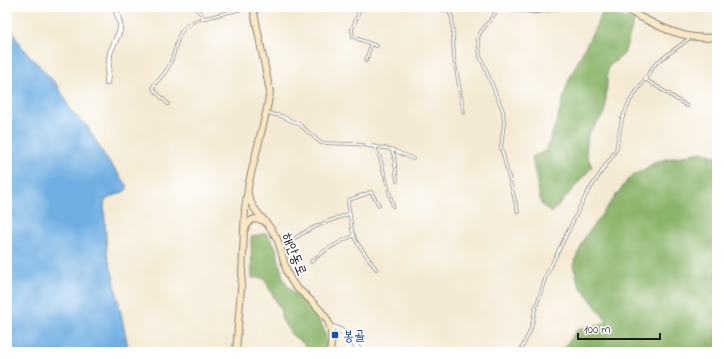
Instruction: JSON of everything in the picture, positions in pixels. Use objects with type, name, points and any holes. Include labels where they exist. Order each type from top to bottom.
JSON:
[{"type":"street","points":[[107,83],[110,53],[120,30],[116,7]]},
{"type":"street","name":"해안동로","points":[[236,352],[245,230],[245,208],[249,182],[269,99],[269,85],[252,7]]},
{"type":"street","points":[[509,7],[529,10],[554,7]]},
{"type":"street","points":[[621,7],[670,31],[690,37],[717,37]]},
{"type":"street","name":"해안동로","points":[[249,182],[248,195],[252,205],[276,236],[293,284],[327,317],[330,327],[330,352]]},
{"type":"street","points":[[245,230],[247,225],[252,220],[260,219],[265,221]]},
{"type":"street","points":[[330,327],[337,327],[342,331],[361,352]]},
{"type":"lane","points":[[195,7],[204,18]]},
{"type":"lane","points":[[168,104],[154,90],[153,86],[162,77],[170,63],[175,44],[181,31],[192,22],[252,7]]},
{"type":"lane","points":[[361,7],[352,33],[353,36],[377,46]]},
{"type":"lane","points":[[431,7],[448,11],[452,17],[454,58],[464,113]]},
{"type":"lane","points":[[500,7],[480,34],[478,43],[482,62],[503,111],[504,123],[501,147],[518,212]]},
{"type":"lane","points":[[520,352],[531,329],[535,310],[548,271],[586,195],[616,150],[625,111],[630,101],[656,63],[690,37]]},
{"type":"lane","points":[[366,61],[371,44]]},
{"type":"lane","points":[[645,79],[687,106]]},
{"type":"lane","points":[[266,113],[281,116],[298,124],[321,143],[339,143],[391,148],[413,158]]},
{"type":"lane","points":[[374,146],[380,158],[393,206]]},
{"type":"lane","points":[[391,148],[394,156],[397,182]]},
{"type":"lane","points":[[376,269],[359,247],[354,235],[348,202],[349,200],[367,192],[371,192],[379,205]]},
{"type":"lane","points":[[281,249],[297,236],[349,214]]},
{"type":"lane","points":[[311,262],[330,247],[354,235]]},
{"type":"green space","points":[[604,10],[634,21],[624,54],[608,67],[605,113],[588,134],[586,153],[592,167],[552,213],[541,204],[532,157],[546,151],[569,79]]},
{"type":"green space","points":[[701,152],[717,157],[717,352],[561,352],[577,330],[608,322],[579,285],[573,265],[585,237],[629,178],[658,161]]},
{"type":"green space","points":[[266,233],[275,246],[286,284],[310,308],[320,321],[326,336],[326,352],[308,352],[304,344],[291,334],[282,320],[280,309],[264,278],[252,278],[251,237]]},
{"type":"water","points":[[7,18],[22,47],[56,84],[66,100],[70,110],[87,126],[106,158],[127,185],[127,189],[125,191],[105,200],[104,206],[107,254],[113,275],[129,352],[7,352]]},
{"type":"place","name":"봉골","points":[[335,335]]}]
